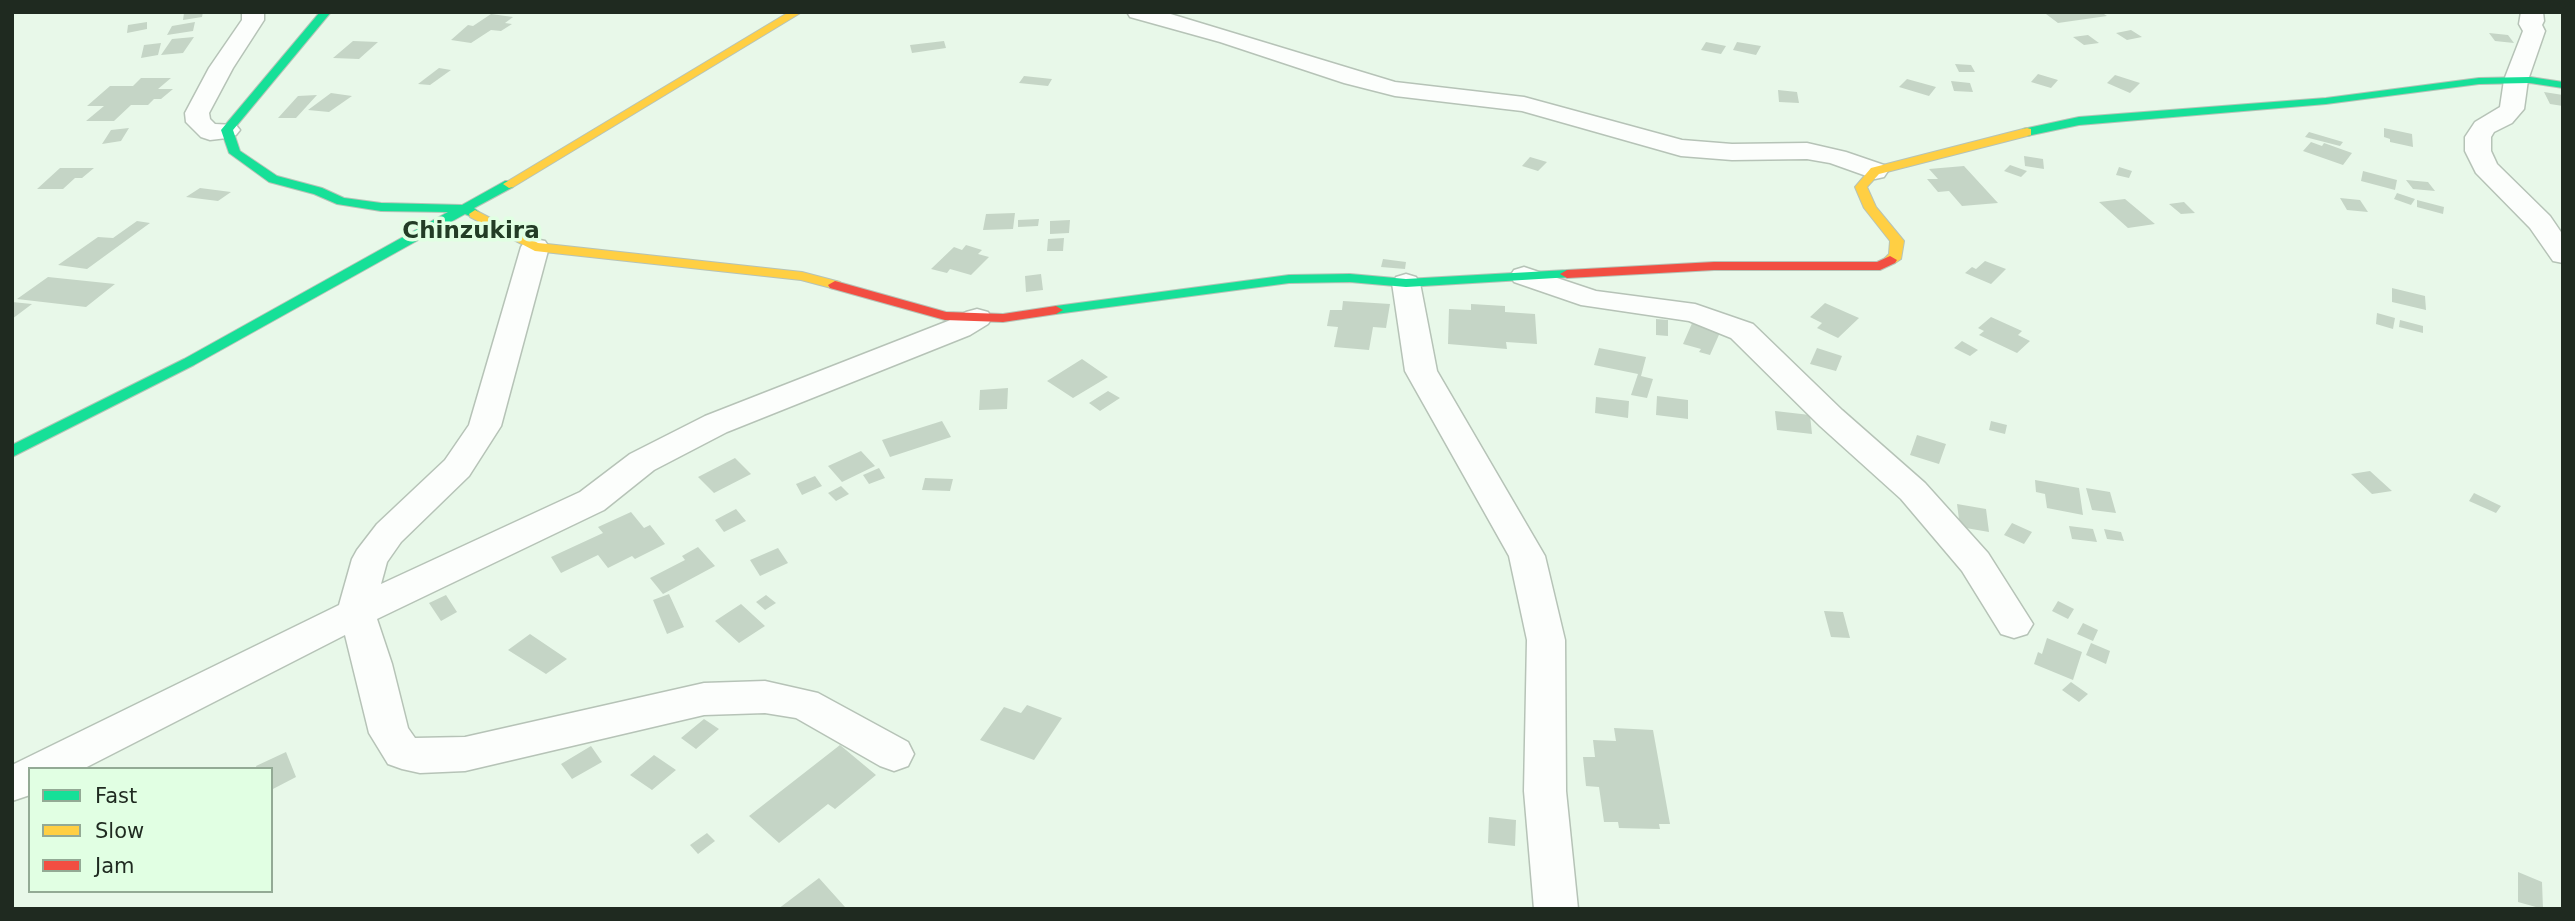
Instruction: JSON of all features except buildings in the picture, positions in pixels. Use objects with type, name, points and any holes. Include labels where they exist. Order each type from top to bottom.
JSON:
[{"type":"main road","points":[[326,12],[227,130],[235,153],[273,179],[318,191],[341,201],[381,207],[466,209],[535,247],[802,276],[945,316],[976,318],[1003,318],[1140,297],[1289,279],[1350,278],[1406,284],[1714,266],[1880,267],[1896,256],[1897,241],[1870,208],[1861,187],[1875,171],[1996,138],[2079,121],[2326,101],[2479,80],[2516,80],[2563,85]]},
{"type":"main road","points":[[12,452],[189,362],[466,209],[797,12]]},
{"type":"street","points":[[227,130],[210,131],[198,122],[197,113],[220,68],[253,20],[253,12]]},
{"type":"street","points":[[1138,12],[1395,89],[1524,104],[1681,148],[1732,152],[1807,151],[1837,157],[1875,171]]},
{"type":"street","points":[[2532,12],[2533,21],[2530,24],[2534,31],[2516,80],[2512,109],[2503,118],[2484,127],[2478,137],[2478,151],[2485,167],[2540,222],[2563,255]]},
{"type":"street","points":[[535,247],[485,426],[457,468],[389,533],[370,559],[356,612],[373,664],[389,733],[402,752],[420,756],[465,754],[704,699],[765,697],[804,704],[894,754]]},
{"type":"street","points":[[1524,276],[1591,299],[1695,313],[1742,331],[1831,418],[1913,491],[1975,562],[2014,624]]},
{"type":"street","points":[[1406,284],[1421,370],[1527,556],[1546,640],[1545,791],[1556,909]]},
{"type":"street","points":[[48,767],[356,612],[592,501],[642,462],[716,424],[959,328],[976,318]]},
{"type":"street","points":[[12,784],[28,777]]},
{"type":"traffic: fast","points":[[326,12],[227,130],[235,153],[273,179],[318,191],[341,201],[381,207],[466,209],[475,214]]},
{"type":"traffic: fast","points":[[2027,132],[2079,121],[2326,101],[2479,81],[2530,80],[2563,85]]},
{"type":"traffic: fast","points":[[12,452],[189,362],[509,184]]},
{"type":"traffic: fast","points":[[1056,310],[1289,279],[1350,278],[1406,283],[1567,274]]},
{"type":"traffic: slow","points":[[509,184],[797,12]]},
{"type":"traffic: slow","points":[[1890,260],[1896,256],[1897,241],[1870,208],[1861,187],[1875,171],[2027,132]]},
{"type":"traffic: slow","points":[[475,214],[535,247],[802,276],[835,285]]},
{"type":"traffic: jam","points":[[1567,274],[1714,266],[1880,266],[1890,260]]},
{"type":"traffic: jam","points":[[835,285],[945,316],[1003,318],[1056,310]]},
{"type":"district","name":"Chinzukira","points":[[471,232]]}]
